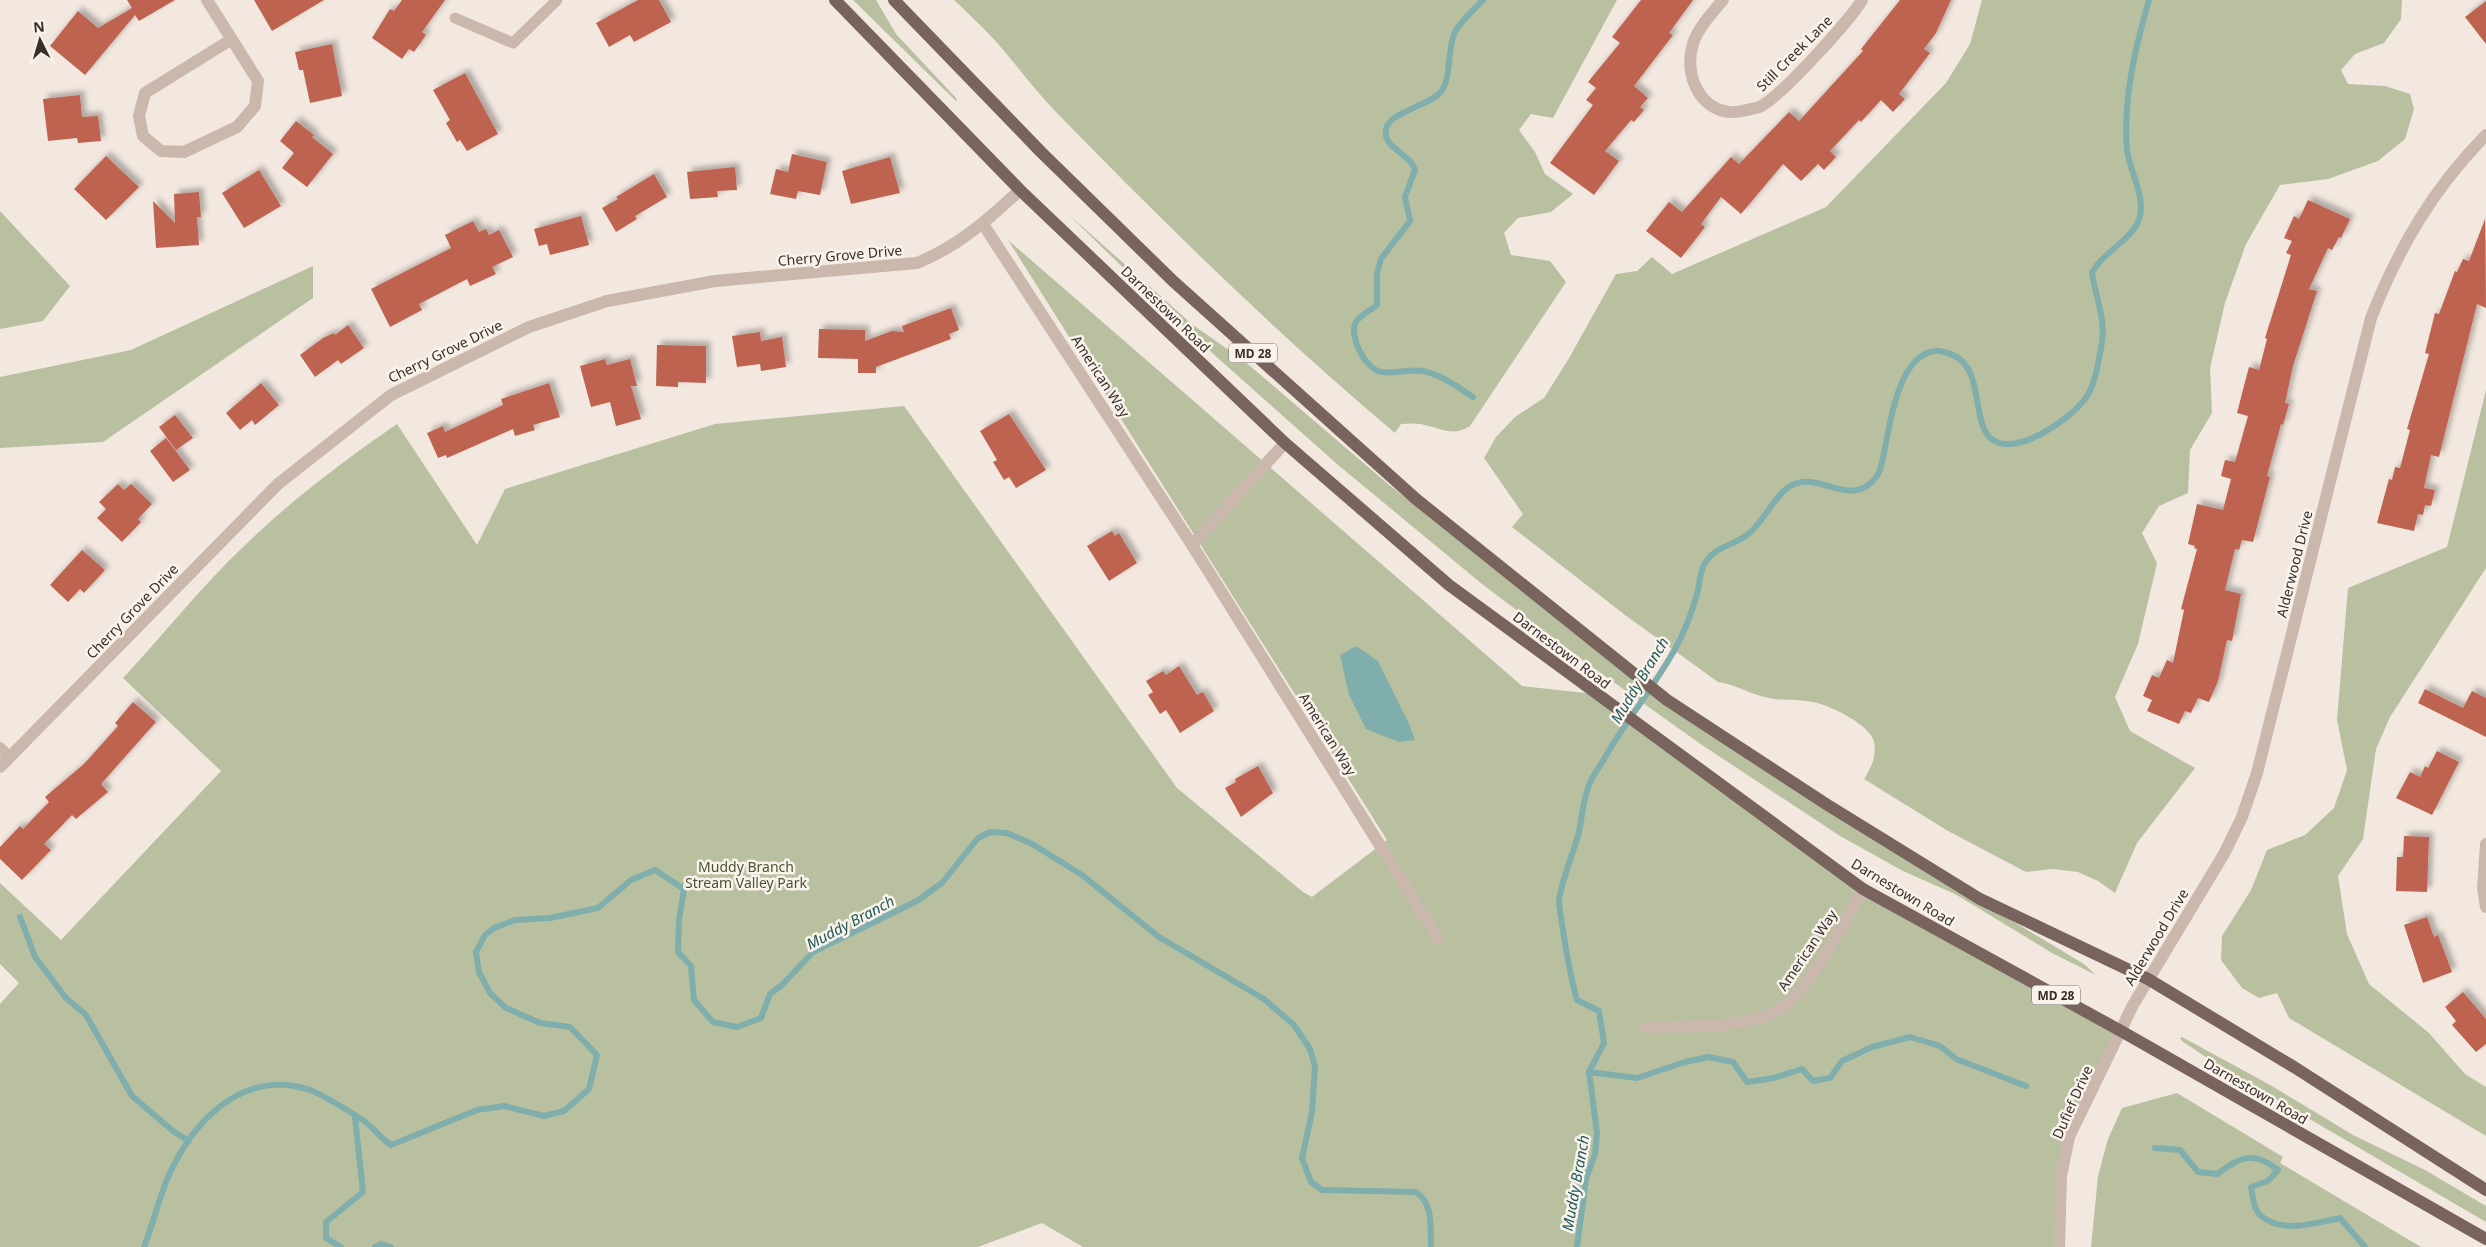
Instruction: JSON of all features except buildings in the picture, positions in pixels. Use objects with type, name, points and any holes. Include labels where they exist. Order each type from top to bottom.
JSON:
[{"type":"main road","name":"Darnestown Road","points":[[835,0],[1020,190],[1284,443],[1449,585],[1863,889],[2121,1031],[2486,1239]]},
{"type":"main road","name":"Darnestown Road","points":[[894,0],[1041,152],[1173,281],[1416,499],[1667,700],[1826,804],[1980,899],[2148,979],[2294,1067],[2486,1190]]},
{"type":"street","points":[[208,0],[258,81],[255,106],[237,127],[219,136],[184,152],[161,151],[143,136],[139,116],[146,93],[232,39]]},
{"type":"street","name":"Still Creek Lane","points":[[1723,0],[1693,41],[1689,58],[1690,76],[1701,94],[1710,102],[1731,112],[1761,106],[1780,92],[1838,32],[1862,0]]},
{"type":"street","name":"Alderwood Drive","points":[[2133,1005],[2224,854],[2242,817],[2257,773],[2362,352],[2372,318],[2388,277],[2402,246],[2430,201],[2462,159],[2486,135]]},
{"type":"street","name":"Cherry Grove Drive","points":[[0,767],[278,484],[390,395],[529,327],[607,301],[715,281],[917,263],[939,254],[984,224],[1020,190]]},
{"type":"street","name":"American Way","points":[[984,224],[1192,545],[1438,938]]},
{"type":"street","points":[[1192,545],[1284,443]]},
{"type":"street","points":[[0,748],[9,757]]},
{"type":"street","points":[[2486,844],[2483,888],[2486,907]]},
{"type":"street","name":"American Way","points":[[1646,1027],[1730,1024],[1773,1014],[1795,998],[1839,931],[1863,889]]},
{"type":"street","name":"Dufief Drive","points":[[2059,1247],[2061,1176],[2069,1137],[2133,1005]]},
{"type":"lane","points":[[455,18],[513,43],[557,0]]},
{"type":"green space","points":[[853,0],[876,0],[896,34],[956,98],[957,102]]},
{"type":"green space","points":[[954,0],[1617,0],[1553,118],[1531,114],[1519,130],[1535,152],[1545,174],[1573,194],[1551,212],[1518,218],[1504,233],[1511,255],[1550,261],[1566,282],[1470,426],[1454,431],[1412,423],[1401,424],[1395,433],[1264,317],[1179,236],[1056,112],[990,35]]},
{"type":"green space","points":[[1982,0],[2402,0],[2401,19],[2384,43],[2355,54],[2341,70],[2348,84],[2385,86],[2410,94],[2414,109],[2405,139],[2378,161],[2328,179],[2280,185],[2246,244],[2225,303],[2210,368],[2212,413],[2190,450],[2188,493],[2159,506],[2142,533],[2157,563],[2138,644],[2115,697],[2130,731],[2195,768],[2137,843],[2115,893],[2098,881],[2078,872],[2053,869],[2026,872],[1948,831],[1864,779],[1873,762],[1874,742],[1871,735],[1865,729],[1848,716],[1819,704],[1807,701],[1769,698],[1718,682],[1625,615],[1512,527],[1523,514],[1484,458],[1496,437],[1515,417],[1544,398],[1568,360],[1616,274],[1637,271],[1652,257],[1672,274],[1826,207],[1946,83],[1970,44]]},
{"type":"green space","points":[[0,211],[70,286],[43,321],[0,329]]},
{"type":"green space","points":[[1067,213],[1193,325],[1243,360],[1388,484],[1593,645],[1921,866],[2084,964],[2096,975],[2052,953],[1955,894],[1903,871],[1840,836],[1702,745],[1588,664],[1482,584],[1337,464],[1192,335]]},
{"type":"green space","name":"Muddy Branch Stream Valley Park","points":[[1008,240],[1522,686],[1594,694],[1863,889],[2121,1031],[2084,1106],[2061,1176],[2059,1247],[1083,1247],[1042,1223],[978,1247],[0,1247],[0,1004],[19,983],[0,964],[0,883],[61,940],[221,771],[123,678],[211,579],[260,531],[316,483],[397,424],[477,545],[505,489],[715,424],[904,406],[1177,788],[1303,892],[1312,897],[1387,840]]},
{"type":"green space","points":[[313,266],[313,298],[103,442],[0,448],[0,377],[131,350]]},
{"type":"green space","points":[[2486,390],[2486,568],[2390,717],[2376,749],[2363,839],[2338,876],[2347,934],[2369,984],[2429,1033],[2465,1074],[2486,1087],[2486,1136],[2289,1018],[2277,993],[2259,998],[2242,988],[2221,960],[2222,936],[2251,890],[2267,850],[2305,835],[2334,808],[2347,770],[2337,720],[2348,588],[2447,547]]},
{"type":"green space","points":[[2182,1037],[2272,1086],[2353,1135],[2425,1170],[2486,1206],[2486,1222],[2219,1066],[2182,1041],[2180,1038]]},
{"type":"green space","points":[[2177,1093],[2283,1157],[2280,1163],[2421,1247],[2091,1247],[2098,1176],[2108,1139],[2122,1108]]},
{"type":"water","points":[[1356,646],[1378,661],[1415,740],[1399,742],[1366,729],[1349,695],[1340,655]]},
{"type":"waterway","points":[[1473,397],[1437,375],[1423,371],[1381,372],[1375,370],[1369,365],[1360,351],[1356,343],[1354,328],[1360,317],[1377,305],[1377,273],[1381,259],[1410,221],[1405,197],[1415,170],[1408,159],[1388,141],[1386,129],[1394,118],[1439,94],[1446,81],[1452,39],[1455,32],[1464,19],[1483,0]]},
{"type":"waterway","name":"Muddy Branch","points":[[1577,1247],[1586,1179],[1595,1154],[1597,1133],[1589,1072],[1604,1043],[1599,1011],[1577,1000],[1572,981],[1559,901],[1562,885],[1579,832],[1590,782],[1678,643],[1685,629],[1698,591],[1701,572],[1708,559],[1718,550],[1741,539],[1753,530],[1780,495],[1796,483],[1808,482],[1844,490],[1855,490],[1867,486],[1880,470],[1896,398],[1901,384],[1914,363],[1922,356],[1933,351],[1944,352],[1958,358],[1967,367],[1973,380],[1981,421],[1986,432],[1993,440],[2004,444],[2016,443],[2043,433],[2068,416],[2085,399],[2096,375],[2103,329],[2092,273],[2103,258],[2132,232],[2140,216],[2139,191],[2128,157],[2126,130],[2131,74],[2149,0]]},
{"type":"waterway","name":"Muddy Branch","points":[[144,1247],[166,1182],[176,1160],[204,1121],[221,1106],[240,1094],[262,1087],[285,1085],[310,1090],[358,1117],[391,1145],[477,1110],[504,1106],[544,1116],[564,1111],[589,1089],[597,1055],[570,1027],[540,1023],[506,1008],[490,993],[479,972],[476,952],[485,935],[494,928],[515,920],[550,918],[598,908],[631,880],[655,870],[684,889],[679,920],[678,952],[691,966],[694,1000],[713,1022],[737,1027],[761,1018],[770,994],[782,985],[813,952],[917,901],[942,883],[978,838],[990,832],[1007,833],[1034,845],[1082,875],[1159,937],[1264,999],[1294,1025],[1310,1049],[1315,1066],[1312,1112],[1302,1158],[1311,1182],[1322,1190],[1416,1192],[1426,1203],[1430,1216],[1431,1247]]},
{"type":"waterway","points":[[20,917],[35,957],[66,998],[86,1015],[132,1096],[173,1131],[189,1141]]},
{"type":"waterway","points":[[1589,1072],[1637,1078],[1685,1062],[1709,1057],[1733,1062],[1747,1082],[1774,1078],[1802,1069],[1813,1081],[1830,1078],[1842,1061],[1872,1047],[1910,1037],[1940,1046],[1956,1059],[2026,1086]]},
{"type":"waterway","points":[[341,1247],[326,1238],[326,1222],[363,1192],[355,1117]]},
{"type":"waterway","points":[[2155,1148],[2180,1150],[2198,1172],[2217,1174],[2240,1160],[2247,1158],[2261,1160],[2278,1170],[2268,1181],[2251,1187],[2255,1206],[2261,1216],[2279,1225],[2289,1226],[2299,1226],[2340,1218],[2365,1247]]},
{"type":"waterway","points":[[375,1247],[381,1244],[391,1247]]}]
